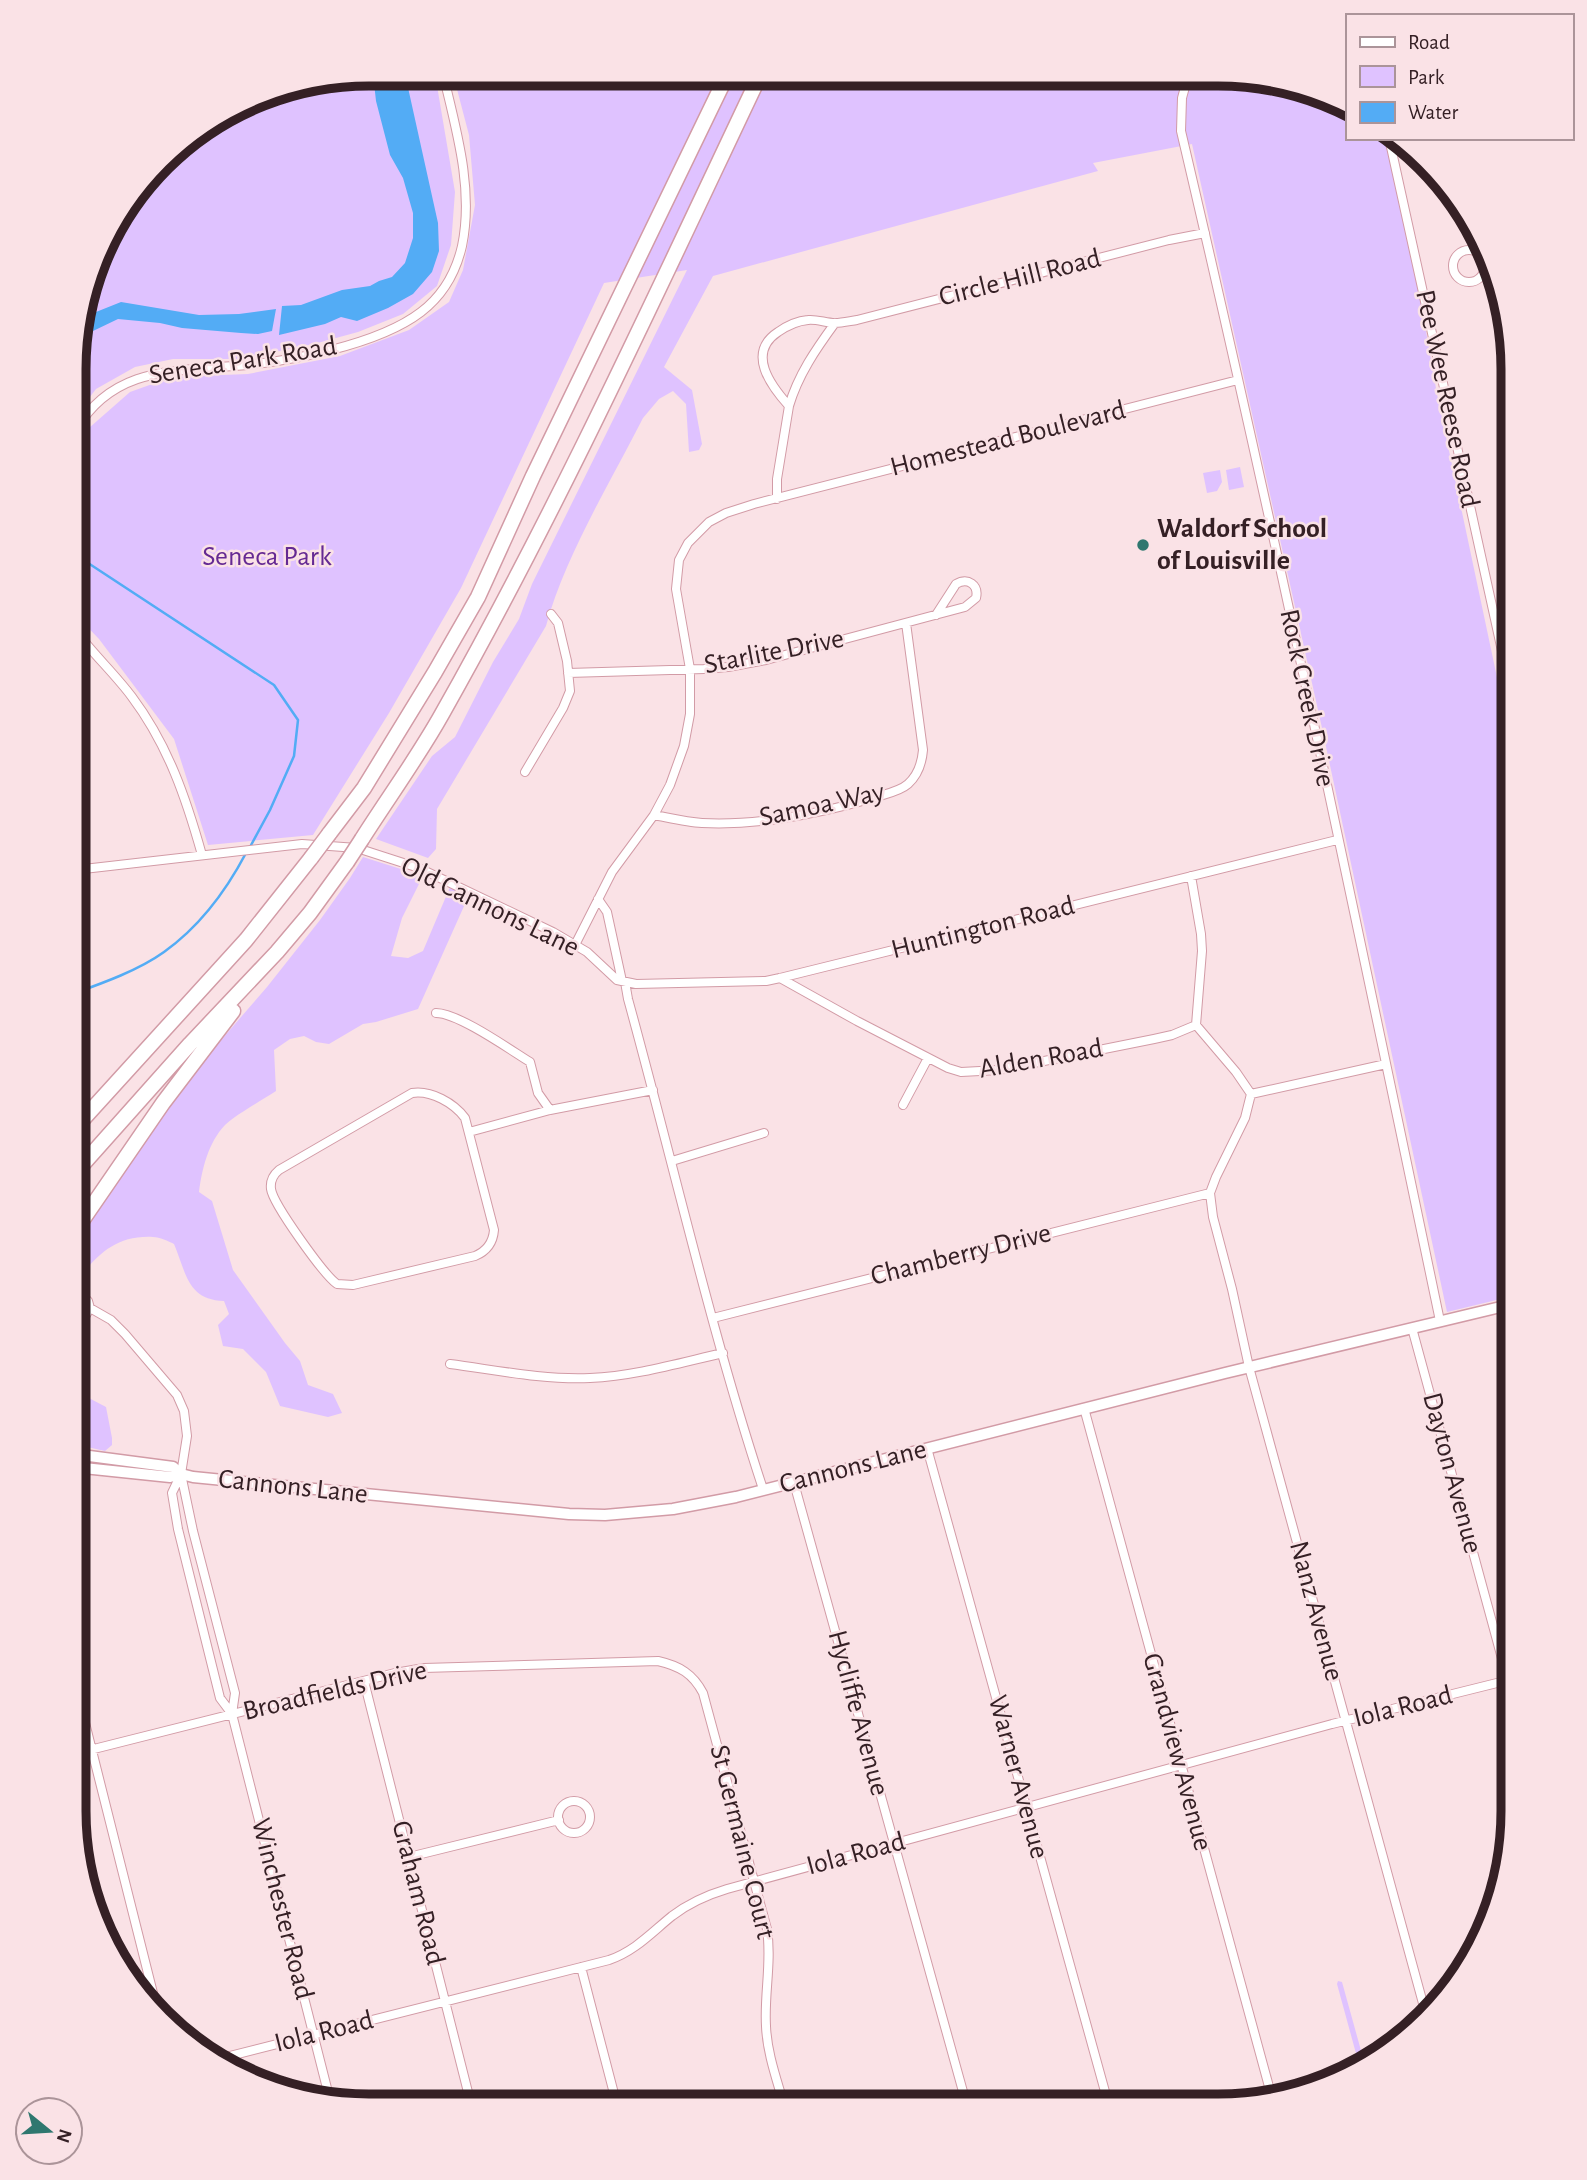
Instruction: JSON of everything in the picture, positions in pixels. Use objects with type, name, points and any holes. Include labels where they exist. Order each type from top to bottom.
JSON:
[{"type":"highway","points":[[86,1115],[246,940],[364,788],[478,597],[533,476],[722,86]]},
{"type":"highway","points":[[86,1161],[310,913],[347,862],[440,717],[523,564],[659,292],[755,86]]},
{"type":"highway","points":[[86,1215],[170,1094],[276,952]]},
{"type":"highway","points":[[86,1110],[110,1087]]},
{"type":"main road","name":"Cannons Lane","points":[[86,1456],[173,1467],[181,1474],[193,1477],[569,1514],[673,1509],[794,1483],[1084,1408],[1501,1307]]},
{"type":"main road","name":"Cannons Lane","points":[[86,1468],[170,1477],[181,1474]]},
{"type":"street","name":"Seneca Park Road","points":[[86,417],[99,401],[118,387],[144,376],[271,362],[350,344],[408,321],[429,306],[445,286],[456,265],[462,244],[465,215],[461,152],[446,86]]},
{"type":"street","name":"Rock Creek Drive","points":[[1185,86],[1182,98],[1181,131],[1238,380],[1440,1321]]},
{"type":"street","name":"Pee Wee Reese Road","points":[[1390,144],[1501,647]]},
{"type":"street","name":"Circle Hill Road","points":[[789,406],[774,388],[762,364],[765,346],[773,335],[792,323],[857,320],[1156,243],[1205,233]]},
{"type":"street","points":[[576,945],[612,872],[654,815],[670,785],[684,746],[690,713],[690,669],[676,589],[677,570],[683,551],[694,535],[709,522],[741,507],[778,499],[777,480],[794,388],[835,323]]},
{"type":"street","name":"Homestead Boulevard","points":[[778,499],[1238,380]]},
{"type":"street","name":"Starlite Drive","points":[[569,673],[690,669],[746,664],[906,623],[936,615],[965,607],[972,603],[977,593],[974,585],[965,581],[956,584],[936,615]]},
{"type":"street","points":[[525,772],[563,708],[570,691],[569,673],[558,623],[551,614]]},
{"type":"street","name":"Samoa Way","points":[[654,815],[700,823],[792,818],[891,792],[908,783],[915,775],[923,750],[906,623]]},
{"type":"street","points":[[86,643],[131,696],[161,741],[184,794],[202,855]]},
{"type":"street","name":"Huntington Road","points":[[624,982],[766,981],[1337,840]]},
{"type":"street","name":"Old Cannons Lane","points":[[86,869],[231,851],[324,844],[366,850],[419,868],[553,932],[587,952],[617,980],[624,982]]},
{"type":"street","points":[[1191,876],[1202,951],[1196,1025],[1251,1094],[1245,1118],[1210,1193]]},
{"type":"street","points":[[598,898],[607,912],[713,1318],[762,1489]]},
{"type":"street","name":"Alden Road","points":[[780,978],[928,1058],[961,1072],[999,1070],[1172,1035],[1196,1025]]},
{"type":"street","points":[[436,1013],[443,1013],[462,1022],[530,1062],[538,1093],[550,1110]]},
{"type":"street","points":[[903,1105],[928,1058]]},
{"type":"street","points":[[1251,1094],[1386,1064]]},
{"type":"street","points":[[469,1132],[550,1110],[653,1090]]},
{"type":"street","points":[[412,1093],[424,1093],[454,1107],[465,1118],[469,1132],[494,1230],[491,1244],[475,1256],[353,1285],[342,1285],[331,1280],[271,1192],[271,1180],[279,1170],[412,1093]]},
{"type":"street","points":[[671,1161],[764,1133]]},
{"type":"street","name":"Chamberry Drive","points":[[713,1318],[1210,1193]]},
{"type":"street","name":"Nanz Avenue","points":[[1210,1193],[1213,1217],[1249,1367],[1424,2005]]},
{"type":"street","name":"Winchester Road","points":[[86,1299],[90,1308],[111,1320],[177,1395],[184,1411],[187,1436],[181,1474],[172,1493],[220,1699],[232,1714]]},
{"type":"street","points":[[86,1315],[90,1308]]},
{"type":"street","name":"Dayton Avenue","points":[[1412,1328],[1501,1647]]},
{"type":"street","points":[[450,1364],[541,1376],[590,1378],[639,1372],[723,1353]]},
{"type":"street","name":"Grandview Avenue","points":[[1084,1408],[1270,2090]]},
{"type":"street","name":"Warner Avenue","points":[[927,1448],[1105,2094]]},
{"type":"street","name":"Winchester Road","points":[[181,1474],[235,1693],[232,1714],[328,2091]]},
{"type":"street","name":"Hycliffe Avenue","points":[[794,1483],[964,2094]]},
{"type":"street","points":[[186,1560],[200,1556]]},
{"type":"street","points":[[202,1626],[217,1621]]},
{"type":"street","name":"Broadfields Drive","points":[[86,1751],[395,1673],[443,1667],[658,1661],[683,1670]]},
{"type":"street","name":"St Germaine Court","points":[[683,1670],[697,1682],[703,1693],[769,1941],[765,2028],[782,2094]]},
{"type":"street","name":"Graham Road","points":[[364,1681],[468,2094]]},
{"type":"street","name":"Iola Road","points":[[228,2056],[609,1960],[632,1950],[674,1915],[700,1899],[727,1889],[1501,1681]]},
{"type":"street","points":[[86,1726],[153,1995]]},
{"type":"street","points":[[409,1857],[559,1820]]},
{"type":"street","points":[[581,1967],[614,2094]]},
{"type":"green space","points":[[350,86],[437,86],[455,192],[451,245],[437,286],[403,314],[358,332],[241,359],[173,359],[135,367],[96,389],[86,402],[88,332],[95,296],[107,261],[133,212],[156,182],[182,156],[227,124],[261,107],[296,95]]},
{"type":"green space","name":"Seneca Park","points":[[456,86],[1237,86],[1291,95],[1326,107],[1346,117],[1346,140],[1385,140],[1394,147],[1437,394],[1501,696],[1501,1299],[1447,1312],[1322,728],[1192,144],[1093,163],[1098,171],[713,276],[664,367],[692,390],[702,444],[699,450],[689,452],[686,404],[673,391],[659,399],[643,418],[576,547],[546,626],[437,809],[436,849],[428,858],[376,839],[432,756],[455,737],[493,662],[519,619],[532,584],[687,270],[604,283],[461,588],[389,713],[313,835],[208,845],[174,739],[86,625],[86,434],[89,428],[130,392],[172,377],[248,374],[340,356],[409,330],[449,302],[463,270],[475,205],[469,135]]},
{"type":"green space","points":[[1240,467],[1244,487],[1229,490],[1226,470]]},
{"type":"green space","points":[[1220,470],[1222,482],[1217,491],[1207,493],[1203,473]]},
{"type":"green space","points":[[363,857],[423,876],[402,918],[391,956],[408,958],[423,951],[450,887],[469,895],[418,1009],[363,1024],[329,1044],[304,1036],[290,1039],[274,1050],[276,1091],[236,1116],[219,1132],[207,1157],[199,1192],[212,1201],[233,1270],[300,1361],[308,1385],[333,1394],[342,1413],[328,1417],[280,1406],[266,1372],[243,1349],[223,1346],[218,1325],[229,1314],[224,1301],[202,1296],[195,1290],[185,1274],[174,1244],[153,1237],[127,1240],[107,1250],[86,1270],[86,1226],[196,1069],[267,987]]},
{"type":"green space","points":[[86,1397],[106,1407],[112,1445],[105,1451],[86,1447]]},
{"type":"green space","points":[[1338,1981],[1342,1982],[1362,2055],[1357,2058]]},
{"type":"water","points":[[374,86],[408,86],[438,223],[439,251],[432,272],[413,294],[357,321],[341,317],[325,324],[279,335],[282,306],[301,305],[342,290],[370,286],[392,277],[405,263],[413,238],[413,213],[403,178],[390,155]]},
{"type":"water","points":[[121,302],[199,315],[239,314],[276,309],[272,331],[258,334],[182,328],[118,319],[93,331],[87,343],[91,316]]},
{"type":"waterway","points":[[86,562],[274,685],[298,720],[294,756],[250,847]]},
{"type":"waterway","points":[[86,989],[154,959],[177,942],[211,907],[246,853]]},
{"type":"place","name":"Waldorf School of Louisville","points":[[1143,545]]}]
